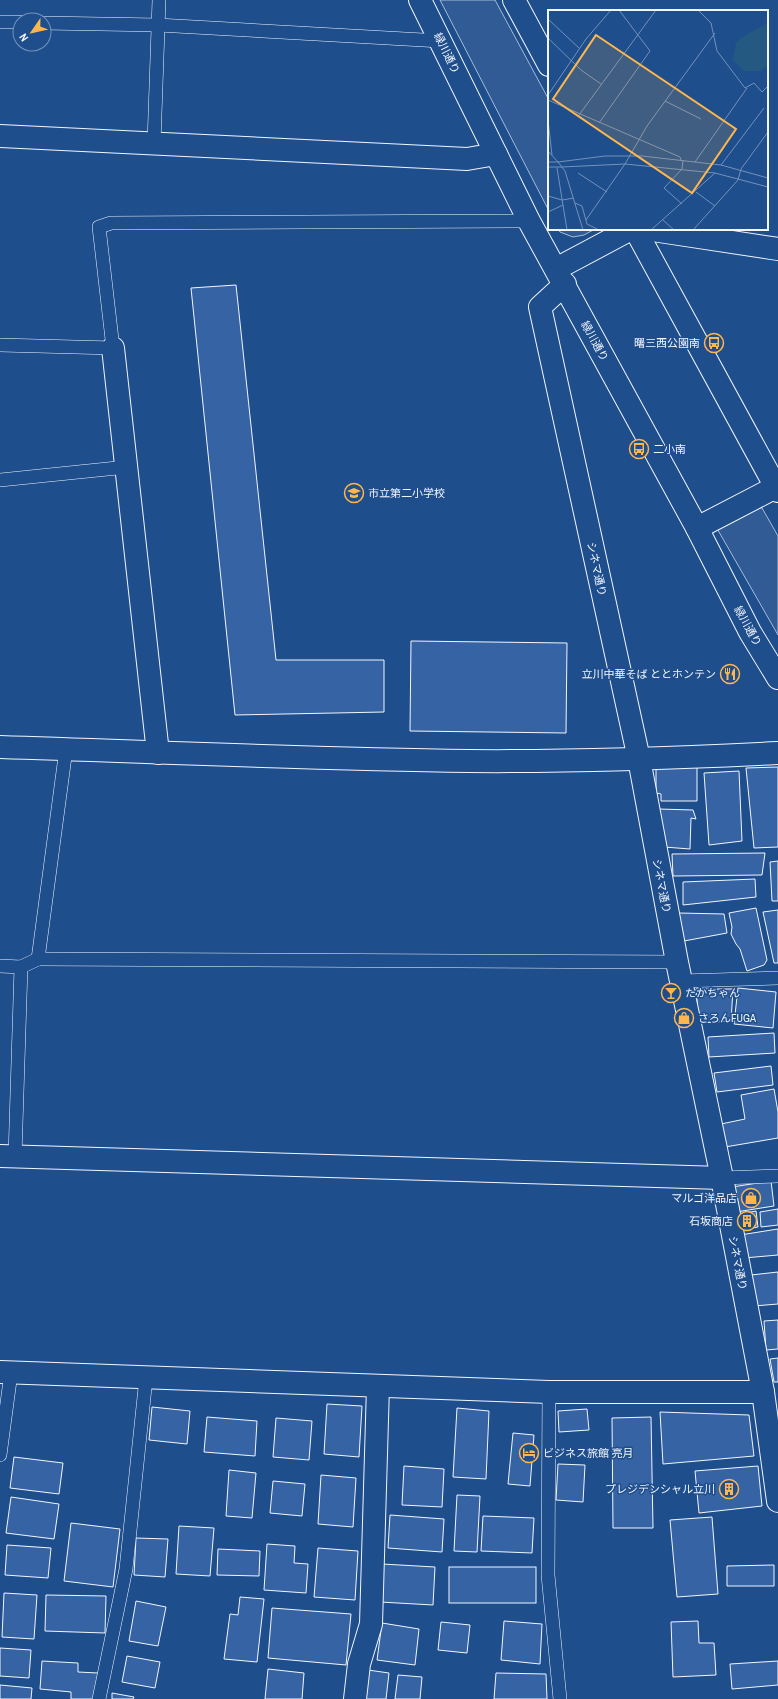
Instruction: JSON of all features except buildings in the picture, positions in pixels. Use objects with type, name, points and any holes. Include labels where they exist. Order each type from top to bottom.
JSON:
[{"type":"street","name":"緑川通り","points":[[420,0],[529,221],[697,528],[750,632],[778,678]]},
{"type":"street","points":[[514,0],[548,64]]},
{"type":"street","points":[[0,136],[467,159],[496,154]]},
{"type":"street","points":[[560,276],[629,230]]},
{"type":"street","points":[[636,230],[777,489],[697,528]]},
{"type":"street","points":[[653,230],[778,249]]},
{"type":"street","name":"シネマ通り","points":[[560,276],[540,308],[638,759],[679,971],[722,1178],[763,1392],[778,1501]]},
{"type":"street","points":[[113,348],[158,753]]},
{"type":"street","points":[[0,747],[158,753],[470,761],[638,759],[778,753]]},
{"type":"street","points":[[8,1156],[722,1178]]},
{"type":"street","points":[[6,1373],[548,1392],[763,1392]]},
{"type":"street","points":[[355,1699],[359,1664],[372,1624],[378,1386]]},
{"type":"lane","points":[[154,143],[159,0]]},
{"type":"lane","points":[[0,22],[12,22]]},
{"type":"lane","points":[[52,23],[158,25],[441,41]]},
{"type":"lane","points":[[0,345],[113,348],[99,227],[110,223],[529,221]]},
{"type":"lane","points":[[0,480],[127,467]]},
{"type":"lane","points":[[38,959],[66,749]]},
{"type":"lane","points":[[0,966],[21,967],[38,959],[679,971],[778,978]]},
{"type":"lane","points":[[8,1156],[21,967]]},
{"type":"lane","points":[[722,1178],[778,1176]]},
{"type":"lane","points":[[0,1455],[6,1373]]},
{"type":"lane","points":[[99,1699],[126,1569],[146,1378]]},
{"type":"lane","points":[[548,1392],[548,1575],[560,1699]]},
{"type":"shaded area","points":[[440,0],[495,0],[548,98],[548,209]]},
{"type":"shaded area","points":[[559,230],[593,230],[584,235],[573,237],[560,232]]},
{"type":"shaded area","points":[[754,506],[762,508],[778,536],[778,635],[715,525]]},
{"type":"place","name":"曙三西公園南","points":[[714,343]]},
{"type":"place","name":"二小南","points":[[639,449]]},
{"type":"place","name":"市立第二小学校","points":[[354,493]]},
{"type":"place","name":"立川中華そば ととホンテン","points":[[730,674]]},
{"type":"place","name":"たかちゃん","points":[[671,993]]},
{"type":"place","name":"さろんFUGA","points":[[684,1018]]},
{"type":"place","name":"マルゴ洋品店","points":[[751,1198]]},
{"type":"place","name":"石坂商店","points":[[747,1221]]},
{"type":"place","name":"ビジネス旅館 亮月","points":[[529,1453]]},
{"type":"place","name":"プレジデンシャル立川","points":[[729,1489]]}]
